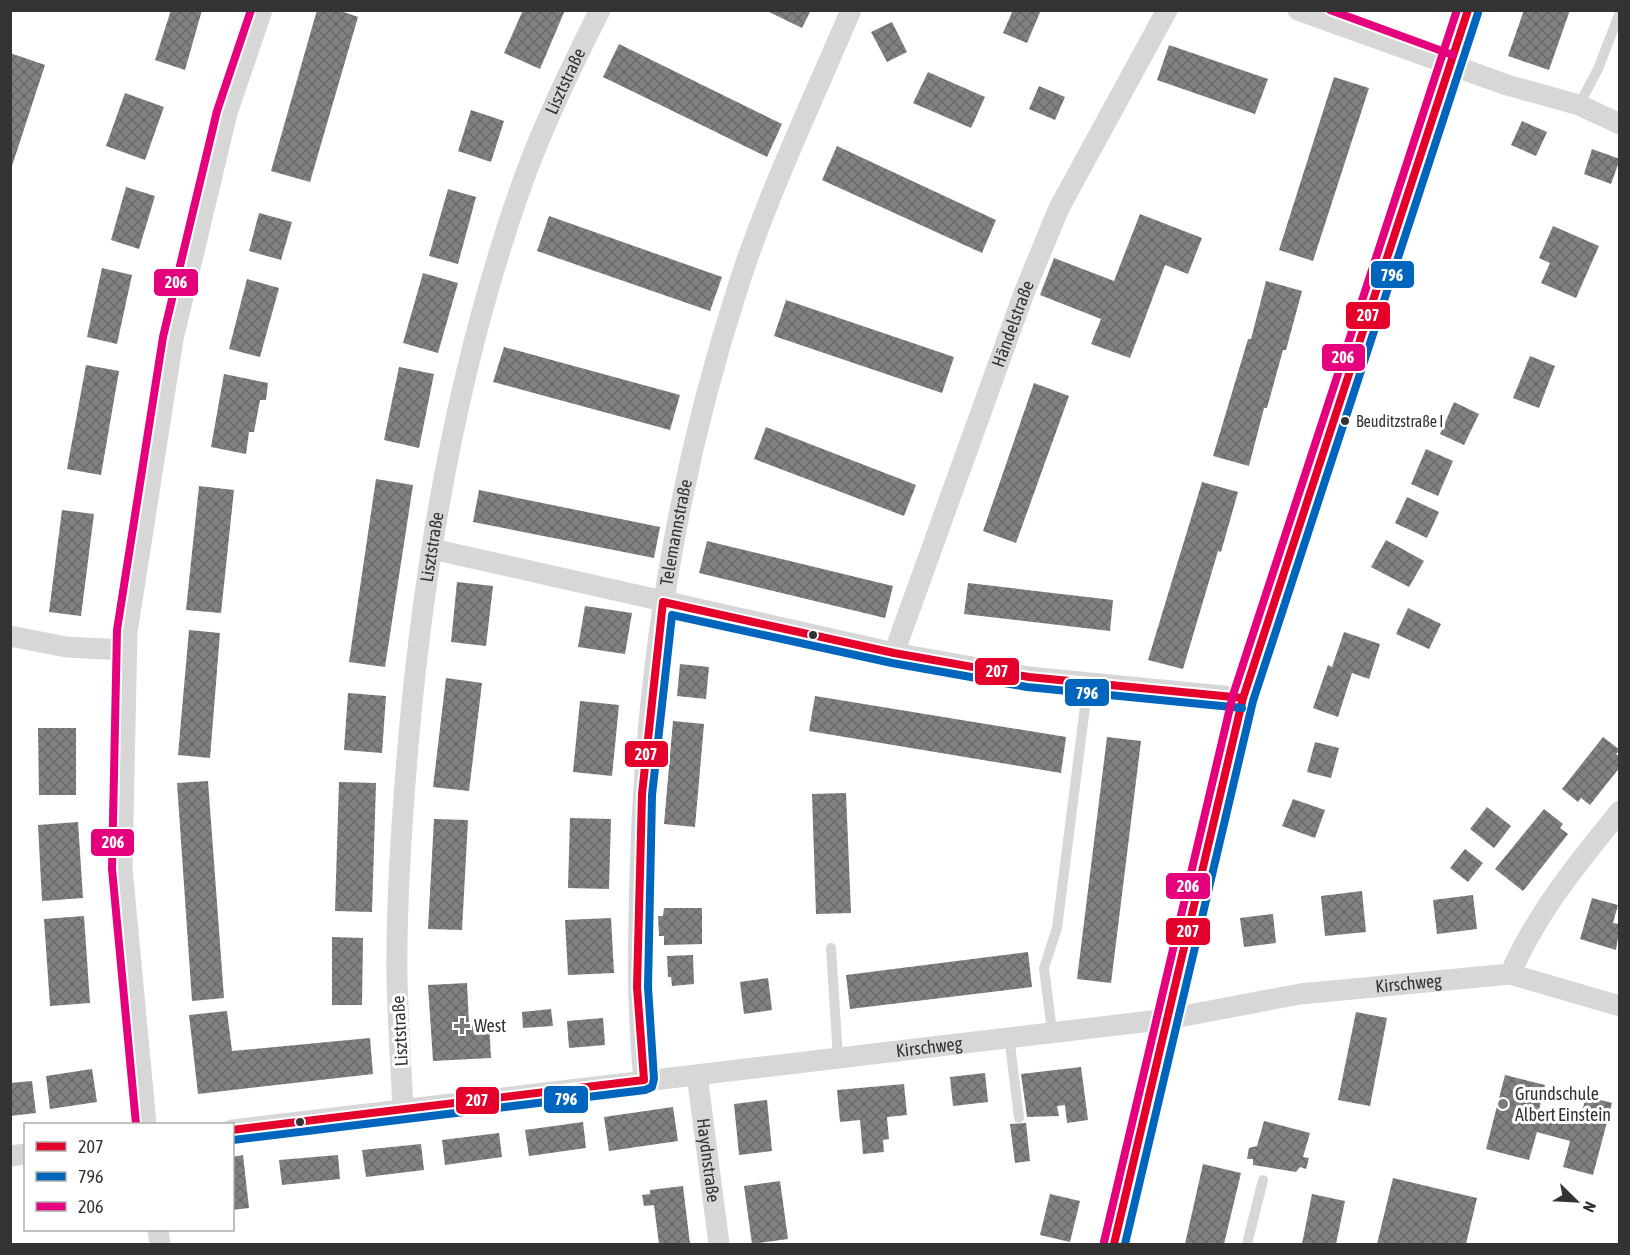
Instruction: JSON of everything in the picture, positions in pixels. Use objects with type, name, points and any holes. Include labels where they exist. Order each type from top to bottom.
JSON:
[{"type":"street","points":[[146,1123],[122,868],[125,650],[173,339],[227,113],[262,10]]},
{"type":"street","name":"Lisztstraße","points":[[403,1109],[397,978],[402,820],[413,680],[432,549],[469,360],[498,261],[524,180],[565,81],[600,10]]},
{"type":"street","name":"Telemannstraße","points":[[644,1080],[637,987],[642,794],[663,602],[680,501],[729,314],[778,182],[851,10]]},
{"type":"street","name":"Händelstraße","points":[[894,653],[1024,293],[1059,208],[1167,10]]},
{"type":"street","points":[[1298,10],[1507,85],[1579,105],[1620,124]]},
{"type":"street","points":[[1114,1245],[1244,698],[1468,10]]},
{"type":"street","points":[[432,549],[894,653],[1029,677],[1244,698]]},
{"type":"street","points":[[10,636],[66,647],[125,650]]},
{"type":"street","points":[[1510,974],[1524,942],[1552,896],[1620,811]]},
{"type":"street","name":"Kirschweg","points":[[234,1130],[1009,1036],[1168,1019],[1300,994],[1510,974],[1620,1006]]},
{"type":"street","name":"Haydnstraße","points":[[697,1075],[719,1245]]},
{"type":"lane","points":[[1579,105],[1598,69],[1620,12]]},
{"type":"lane","points":[[1052,1031],[1044,968],[1057,928],[1088,684]]},
{"type":"lane","points":[[831,948],[838,1058]]},
{"type":"lane","points":[[1009,1036],[1018,1118]]},
{"type":"lane","points":[[1246,1245],[1263,1180]]},
{"type":"building","points":[[171,10],[202,10],[185,70],[155,60]]},
{"type":"building","points":[[317,10],[338,10],[358,17],[310,182],[271,171]]},
{"type":"building","points":[[523,10],[565,10],[540,69],[504,53]]},
{"type":"building","points":[[765,10],[811,10],[802,28]]},
{"type":"building","points":[[1013,10],[1041,10],[1027,43],[1003,33]]},
{"type":"building","points":[[1524,10],[1570,10],[1549,70],[1508,56]]},
{"type":"building","points":[[892,22],[907,52],[887,62],[871,32]]},
{"type":"building","points":[[619,44],[782,124],[767,157],[603,77]]},
{"type":"building","points":[[1169,45],[1268,79],[1255,114],[1157,80]]},
{"type":"building","points":[[10,53],[45,65],[11,169],[10,169]]},
{"type":"building","points":[[928,72],[985,97],[971,128],[913,103]]},
{"type":"building","points":[[1334,77],[1369,88],[1313,261],[1279,250]]},
{"type":"building","points":[[1039,86],[1065,97],[1055,120],[1029,109]]},
{"type":"building","points":[[125,93],[164,107],[145,160],[106,146]]},
{"type":"building","points":[[471,110],[504,121],[491,162],[458,151]]},
{"type":"building","points":[[1522,121],[1547,132],[1536,156],[1511,145]]},
{"type":"building","points":[[837,146],[996,220],[982,253],[822,180]]},
{"type":"building","points":[[1592,149],[1620,159],[1611,184],[1584,174]]},
{"type":"building","points":[[126,187],[155,196],[139,249],[111,240]]},
{"type":"building","points":[[448,189],[476,197],[458,264],[429,256]]},
{"type":"building","points":[[259,213],[292,222],[281,260],[249,251]]},
{"type":"building","points":[[1140,214],[1202,238],[1188,274],[1165,265],[1130,358],[1091,344],[1101,319],[1040,295],[1054,258],[1114,281]]},
{"type":"building","points":[[549,216],[722,277],[710,311],[537,251]]},
{"type":"building","points":[[1553,226],[1599,246],[1576,298],[1541,283],[1550,263],[1539,258]]},
{"type":"building","points":[[102,268],[132,275],[117,344],[87,337]]},
{"type":"building","points":[[423,273],[458,283],[438,353],[403,343]]},
{"type":"building","points":[[247,279],[279,288],[260,357],[229,349]]},
{"type":"building","points":[[1266,281],[1302,291],[1286,350],[1283,350],[1267,408],[1264,408],[1249,466],[1213,456],[1248,339],[1251,339]]},
{"type":"building","points":[[786,300],[954,357],[942,393],[774,336]]},
{"type":"building","points":[[504,347],[680,395],[670,430],[493,382]]},
{"type":"building","points":[[1530,356],[1555,366],[1539,408],[1513,398]]},
{"type":"building","points":[[86,365],[119,371],[101,475],[67,469]]},
{"type":"building","points":[[399,367],[434,374],[419,448],[384,440]]},
{"type":"building","points":[[224,374],[268,383],[266,400],[260,400],[254,432],[249,432],[246,454],[211,447]]},
{"type":"building","points":[[1034,383],[1069,396],[1016,543],[983,531]]},
{"type":"building","points":[[1454,402],[1479,414],[1464,445],[1440,434]]},
{"type":"building","points":[[766,427],[916,485],[904,516],[754,459]]},
{"type":"building","points":[[1426,449],[1453,461],[1438,496],[1411,484]]},
{"type":"building","points":[[376,479],[413,485],[385,667],[349,662]]},
{"type":"building","points":[[1202,482],[1238,492],[1183,669],[1148,660]]},
{"type":"building","points":[[199,486],[234,490],[221,613],[186,610]]},
{"type":"building","points":[[479,490],[660,527],[654,558],[473,522]]},
{"type":"building","points":[[1407,497],[1439,512],[1427,538],[1395,523]]},
{"type":"building","points":[[62,510],[94,514],[81,616],[49,612]]},
{"type":"building","points":[[1386,540],[1424,561],[1409,587],[1371,567]]},
{"type":"building","points":[[707,541],[893,586],[885,618],[699,573]]},
{"type":"building","points":[[457,582],[493,586],[486,646],[451,642]]},
{"type":"building","points":[[968,583],[1113,600],[1110,631],[964,614]]},
{"type":"building","points":[[585,606],[632,613],[625,654],[578,647]]},
{"type":"building","points":[[1408,608],[1441,624],[1429,649],[1396,634]]},
{"type":"building","points":[[189,630],[220,633],[210,758],[178,755]]},
{"type":"building","points":[[1344,632],[1380,644],[1369,679],[1352,673],[1338,717],[1313,708],[1328,665],[1332,667]]},
{"type":"building","points":[[680,664],[709,667],[706,699],[677,696]]},
{"type":"building","points":[[446,678],[482,683],[469,791],[433,787]]},
{"type":"building","points":[[348,693],[386,696],[382,753],[344,750]]},
{"type":"building","points":[[815,696],[1066,737],[1061,773],[809,731]]},
{"type":"building","points":[[580,701],[619,705],[612,776],[573,772]]},
{"type":"building","points":[[673,721],[704,724],[695,827],[664,824]]},
{"type":"building","points":[[38,728],[76,728],[76,795],[39,795]]},
{"type":"building","points":[[1107,737],[1141,741],[1111,983],[1077,979]]},
{"type":"building","points":[[1603,737],[1620,750],[1616,754],[1620,757],[1620,767],[1590,805],[1581,798],[1578,802],[1562,789]]},
{"type":"building","points":[[1315,742],[1339,748],[1331,778],[1307,772]]},
{"type":"building","points":[[208,781],[224,998],[192,1001],[177,783]]},
{"type":"building","points":[[339,782],[376,783],[372,912],[335,911]]},
{"type":"building","points":[[846,793],[851,913],[816,914],[812,794]]},
{"type":"building","points":[[1293,799],[1325,810],[1315,838],[1282,826]]},
{"type":"building","points":[[1487,807],[1511,826],[1494,848],[1470,829]]},
{"type":"building","points":[[1544,809],[1563,824],[1560,828],[1568,834],[1523,891],[1495,869]]},
{"type":"building","points":[[570,818],[611,819],[609,889],[568,888]]},
{"type":"building","points":[[434,819],[468,820],[462,930],[428,929]]},
{"type":"building","points":[[78,822],[83,898],[42,901],[38,825]]},
{"type":"building","points":[[1465,849],[1483,863],[1468,882],[1450,868]]},
{"type":"building","points":[[1362,891],[1366,932],[1325,936],[1321,896]]},
{"type":"building","points":[[1473,895],[1477,929],[1437,934],[1433,900]]},
{"type":"building","points":[[1592,898],[1618,905],[1613,923],[1620,924],[1616,950],[1580,939]]},
{"type":"building","points":[[664,908],[702,908],[702,944],[664,945],[664,936],[659,936],[658,916],[663,916]]},
{"type":"building","points":[[1273,914],[1276,943],[1244,947],[1240,918]]},
{"type":"building","points":[[84,916],[90,1003],[50,1006],[44,919]]},
{"type":"building","points":[[611,918],[614,973],[568,975],[565,920]]},
{"type":"building","points":[[332,937],[363,938],[362,1005],[332,1005]]},
{"type":"building","points":[[1028,952],[1032,987],[850,1009],[846,975]]},
{"type":"building","points":[[693,955],[694,984],[672,986],[671,977],[668,977],[667,956]]},
{"type":"building","points":[[768,978],[772,1010],[744,1014],[740,982]]},
{"type":"building","points":[[467,983],[469,1024],[489,1022],[491,1058],[433,1061],[428,985]]},
{"type":"building","points":[[551,1009],[553,1026],[523,1028],[522,1012]]},
{"type":"building","points":[[227,1011],[232,1051],[370,1038],[373,1074],[198,1094],[189,1015]]},
{"type":"building","points":[[1356,1012],[1387,1018],[1370,1106],[1338,1100]]},
{"type":"building","points":[[603,1018],[605,1045],[569,1048],[567,1021]]},
{"type":"building","points":[[1081,1067],[1088,1120],[1067,1123],[1065,1105],[1057,1106],[1059,1116],[1027,1117],[1021,1074]]},
{"type":"building","points":[[92,1069],[97,1102],[50,1109],[46,1076]]},
{"type":"building","points":[[985,1073],[988,1102],[953,1106],[950,1077]]},
{"type":"building","points":[[1505,1075],[1545,1085],[1539,1110],[1580,1120],[1586,1096],[1612,1103],[1593,1175],[1563,1167],[1570,1141],[1537,1132],[1529,1160],[1486,1149]]},
{"type":"building","points":[[32,1081],[36,1113],[10,1116],[10,1083]]},
{"type":"building","points":[[904,1084],[907,1115],[887,1117],[889,1139],[883,1140],[884,1152],[863,1154],[860,1120],[840,1122],[837,1090]]},
{"type":"building","points":[[767,1100],[772,1151],[739,1155],[734,1104]]},
{"type":"building","points":[[673,1107],[678,1141],[609,1151],[604,1117]]},
{"type":"building","points":[[1264,1121],[1310,1133],[1303,1157],[1309,1158],[1306,1169],[1300,1167],[1296,1172],[1253,1165],[1253,1159],[1247,1159],[1249,1148],[1257,1146]]},
{"type":"building","points":[[583,1122],[586,1148],[529,1156],[525,1130]]},
{"type":"building","points":[[1026,1123],[1030,1161],[1015,1163],[1010,1124]]},
{"type":"building","points":[[499,1133],[502,1157],[445,1165],[442,1140]]},
{"type":"building","points":[[421,1144],[424,1170],[366,1177],[362,1150]]},
{"type":"building","points":[[243,1155],[249,1208],[234,1210],[234,1157]]},
{"type":"building","points":[[338,1155],[340,1179],[282,1185],[279,1160]]},
{"type":"building","points":[[1203,1164],[1241,1173],[1224,1244],[1185,1244]]},
{"type":"building","points":[[1393,1178],[1477,1198],[1466,1244],[1377,1244]]},
{"type":"building","points":[[780,1181],[788,1239],[752,1244],[744,1186]]},
{"type":"building","points":[[683,1186],[690,1244],[659,1244],[654,1205],[644,1206],[642,1195],[650,1194],[650,1190]]},
{"type":"building","points":[[1050,1194],[1080,1201],[1070,1242],[1040,1235]]},
{"type":"building","points":[[1312,1194],[1345,1201],[1336,1244],[1302,1244]]},
{"type":"transit line","name":"206","points":[[136,1123],[112,869],[117,630],[163,337],[217,111],[251,10]]},
{"type":"transit line","name":"206","points":[[1330,10],[1453,55]]},
{"type":"transit line","name":"206","points":[[1104,1242],[1233,695],[1457,10]]},
{"type":"transit line","name":"207","points":[[1114,1244],[1243,698],[1468,10]]},
{"type":"transit line","name":"796","points":[[1125,1244],[1253,701],[1478,13]]},
{"type":"transit line","name":"207","points":[[234,1130],[644,1080],[637,987],[642,794],[663,602],[894,653],[1029,677],[1243,698]]},
{"type":"transit line","name":"796","points":[[234,1140],[645,1090],[652,1087],[654,1079],[648,987],[652,795],[672,615],[892,663],[1027,687],[1242,708]]},
{"type":"place","name":"Beuditzstraße I","points":[[1345,421]]},
{"type":"place","name":"West","points":[[462,1026]]},
{"type":"place","name":"Grundschule Albert Einstein","points":[[1503,1104]]}]
